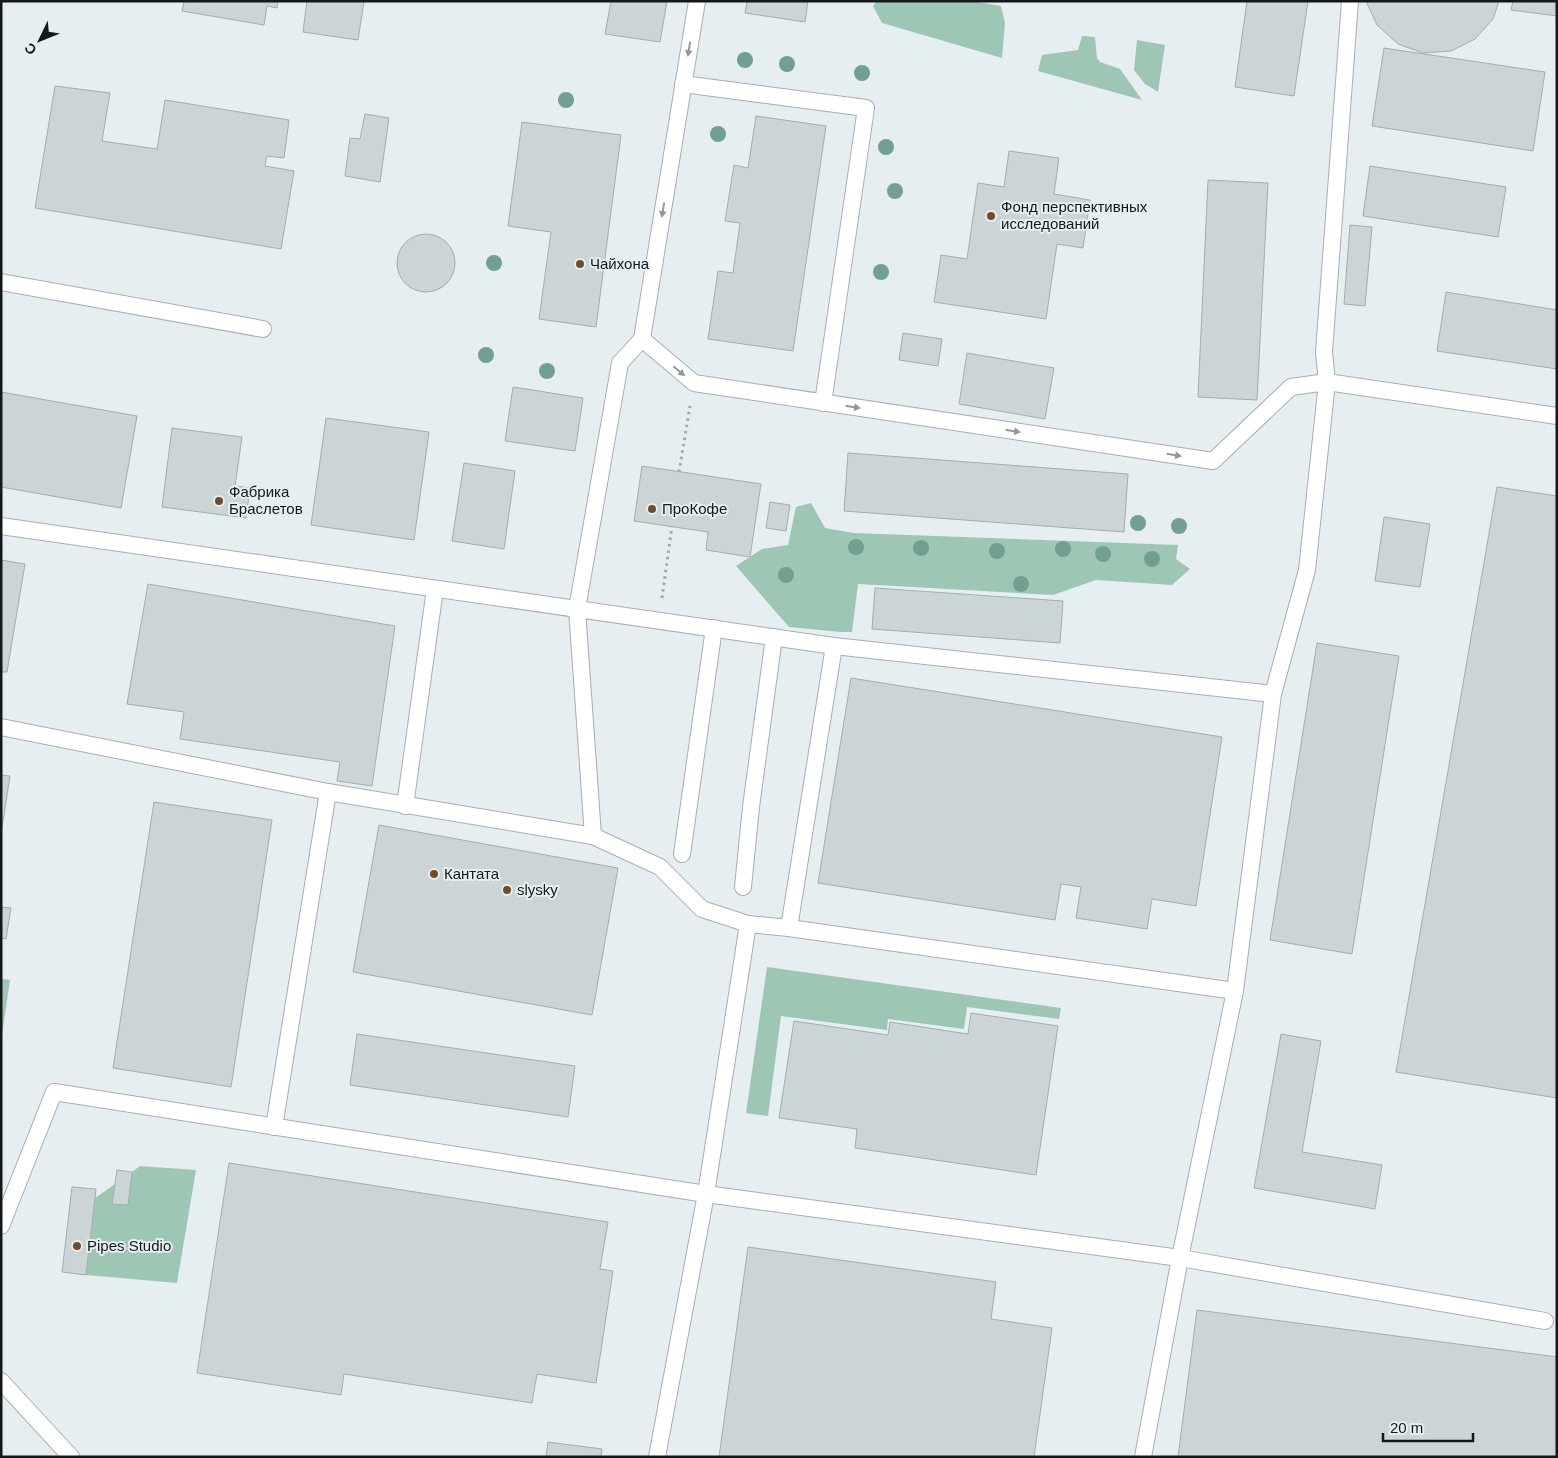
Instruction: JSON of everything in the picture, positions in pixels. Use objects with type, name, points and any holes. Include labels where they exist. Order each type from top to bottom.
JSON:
[{"type":"lane","points":[[593,836],[577,609],[620,363],[642,339],[697,1]]},
{"type":"lane","points":[[1142,1457],[1180,1258],[1235,991],[1273,694],[1307,570],[1326,382],[1324,352],[1350,1]]},
{"type":"lane","points":[[683,84],[866,108],[824,403]]},
{"type":"lane","points":[[1,282],[263,329]]},
{"type":"lane","points":[[642,339],[694,383],[1213,461],[1291,388],[1326,382],[1557,416]]},
{"type":"lane","points":[[1,526],[834,646],[1273,694]]},
{"type":"lane","points":[[405,806],[435,589]]},
{"type":"lane","points":[[682,854],[714,628]]},
{"type":"lane","points":[[743,888],[751,807],[774,637]]},
{"type":"lane","points":[[789,928],[834,646]]},
{"type":"lane","points":[[1,728],[328,792],[593,836],[660,867],[702,909],[748,924],[789,928],[1235,991]]},
{"type":"lane","points":[[274,1126],[328,792]]},
{"type":"lane","points":[[657,1457],[706,1194],[748,924]]},
{"type":"lane","points":[[1,1226],[54,1092],[706,1194],[1180,1258],[1545,1321]]},
{"type":"lane","points":[[1,1381],[71,1457]]},
{"type":"path","points":[[678,472],[694,383]]},
{"type":"path","points":[[659,621],[672,526]]},
{"type":"green space","points":[[877,1],[972,1],[1001,6],[1005,23],[1002,58],[882,23],[873,6]]},
{"type":"green space","points":[[1082,36],[1095,37],[1097,58],[1100,62],[1120,69],[1142,100],[1038,71],[1042,55],[1078,50]]},
{"type":"green space","points":[[1137,40],[1165,45],[1158,92],[1145,84],[1134,70]]},
{"type":"green space","points":[[811,503],[825,528],[854,533],[1178,545],[1176,559],[1190,569],[1172,585],[1096,580],[1053,595],[858,584],[852,632],[789,627],[736,566],[762,549],[788,545],[796,507]]},
{"type":"green space","points":[[767,967],[1061,1008],[1059,1019],[967,1007],[964,1029],[888,1019],[887,1030],[781,1016],[768,1116],[746,1113]]},
{"type":"green space","points":[[1,979],[10,980],[2,1035],[1,1035]]},
{"type":"green space","points":[[140,1166],[196,1170],[177,1283],[86,1275],[95,1198],[115,1184],[112,1203],[128,1205],[132,1172]]},
{"type":"building","points":[[184,1],[278,1],[277,8],[267,6],[264,25],[182,11]]},
{"type":"building","points":[[307,1],[364,1],[358,40],[303,32]]},
{"type":"building","points":[[611,1],[667,1],[660,42],[605,34]]},
{"type":"building","points":[[747,1],[808,1],[805,22],[745,13]]},
{"type":"building","points":[[1247,1],[1308,1],[1294,96],[1235,87]]},
{"type":"building","points":[[1366,1],[1499,1],[1493,19],[1475,39],[1451,51],[1423,53],[1398,44],[1377,25]]},
{"type":"building","points":[[1513,1],[1557,1],[1557,16],[1511,10]]},
{"type":"building","points":[[1384,48],[1545,72],[1533,151],[1372,126]]},
{"type":"building","points":[[55,86],[110,93],[102,141],[157,149],[165,100],[289,120],[284,158],[267,156],[265,166],[294,171],[281,249],[35,208]]},
{"type":"building","points":[[365,114],[389,118],[380,182],[345,176],[350,138],[360,139]]},
{"type":"building","points":[[756,116],[826,126],[793,351],[708,339],[718,271],[733,273],[740,223],[725,221],[734,165],[748,168]]},
{"type":"building","points":[[522,122],[621,135],[596,327],[539,319],[551,232],[508,226]]},
{"type":"building","points":[[1009,151],[1059,158],[1054,194],[1090,200],[1083,248],[1057,244],[1046,319],[934,302],[941,255],[967,259],[978,183],[1004,187]]},
{"type":"building","points":[[1370,166],[1506,187],[1498,237],[1363,216]]},
{"type":"building","points":[[1208,180],[1268,183],[1257,400],[1198,397]]},
{"type":"building","points":[[1350,225],[1372,227],[1365,306],[1344,304]]},
{"type":"building","points":[[420,234],[432,234],[447,242],[455,257],[455,269],[447,284],[432,292],[420,292],[405,284],[397,269],[397,257],[405,242]]},
{"type":"building","points":[[1446,292],[1557,310],[1557,369],[1437,351]]},
{"type":"building","points":[[903,333],[942,339],[938,366],[899,360]]},
{"type":"building","points":[[967,353],[1054,368],[1045,419],[959,404]]},
{"type":"building","points":[[513,387],[583,398],[575,451],[505,441]]},
{"type":"building","points":[[1,392],[137,416],[121,508],[1,487]]},
{"type":"building","points":[[326,418],[429,432],[414,540],[311,525]]},
{"type":"building","points":[[172,428],[242,437],[235,486],[250,488],[246,518],[162,507]]},
{"type":"building","points":[[848,453],[1128,474],[1124,532],[844,511]]},
{"type":"building","points":[[464,463],[515,471],[504,549],[452,541]]},
{"type":"building","points":[[642,466],[761,484],[750,557],[706,550],[708,532],[634,521]]},
{"type":"building","points":[[1497,487],[1557,496],[1557,1098],[1396,1072]]},
{"type":"building","points":[[770,502],[790,505],[786,531],[766,528]]},
{"type":"building","points":[[1384,517],[1430,524],[1420,587],[1375,581]]},
{"type":"building","points":[[1,560],[25,564],[7,672],[1,672]]},
{"type":"building","points":[[148,584],[395,626],[372,786],[337,781],[340,762],[180,739],[184,712],[127,704]]},
{"type":"building","points":[[875,588],[1063,601],[1060,643],[872,629]]},
{"type":"building","points":[[1317,643],[1399,656],[1352,954],[1270,940]]},
{"type":"building","points":[[851,678],[1222,737],[1196,906],[1152,899],[1147,929],[1076,918],[1081,887],[1061,884],[1055,920],[818,883]]},
{"type":"building","points":[[1,775],[10,776],[1,834]]},
{"type":"building","points":[[154,802],[272,820],[231,1087],[113,1068]]},
{"type":"building","points":[[379,825],[618,868],[592,1015],[353,972]]},
{"type":"building","points":[[1,907],[11,908],[6,939],[1,938]]},
{"type":"building","points":[[971,1013],[1058,1026],[1036,1175],[855,1148],[857,1129],[779,1118],[794,1021],[888,1035],[890,1022],[968,1034]]},
{"type":"building","points":[[357,1034],[575,1066],[568,1117],[350,1085]]},
{"type":"building","points":[[1281,1034],[1321,1041],[1302,1152],[1382,1165],[1375,1209],[1254,1188]]},
{"type":"building","points":[[229,1163],[608,1222],[600,1269],[613,1271],[596,1383],[537,1374],[532,1403],[344,1374],[341,1395],[197,1373]]},
{"type":"building","points":[[117,1170],[132,1172],[128,1205],[112,1204]]},
{"type":"building","points":[[72,1187],[96,1189],[86,1275],[62,1272]]},
{"type":"building","points":[[748,1247],[996,1282],[991,1319],[1052,1328],[1034,1457],[719,1457]]},
{"type":"building","points":[[1197,1310],[1557,1357],[1557,1457],[1178,1457]]},
{"type":"building","points":[[548,1442],[602,1449],[601,1457],[546,1457]]},
{"type":"place","name":"Фонд перспективных исследований","points":[[991,216]]},
{"type":"place","name":"Чайхона","points":[[580,264]]},
{"type":"place","name":"Фабрика Браслетов","points":[[219,501]]},
{"type":"place","name":"ПроКофе","points":[[652,509]]},
{"type":"place","name":"Кантата","points":[[434,874]]},
{"type":"place","name":"slysky","points":[[507,890]]},
{"type":"place","name":"Pipes Studio","points":[[77,1246]]}]
